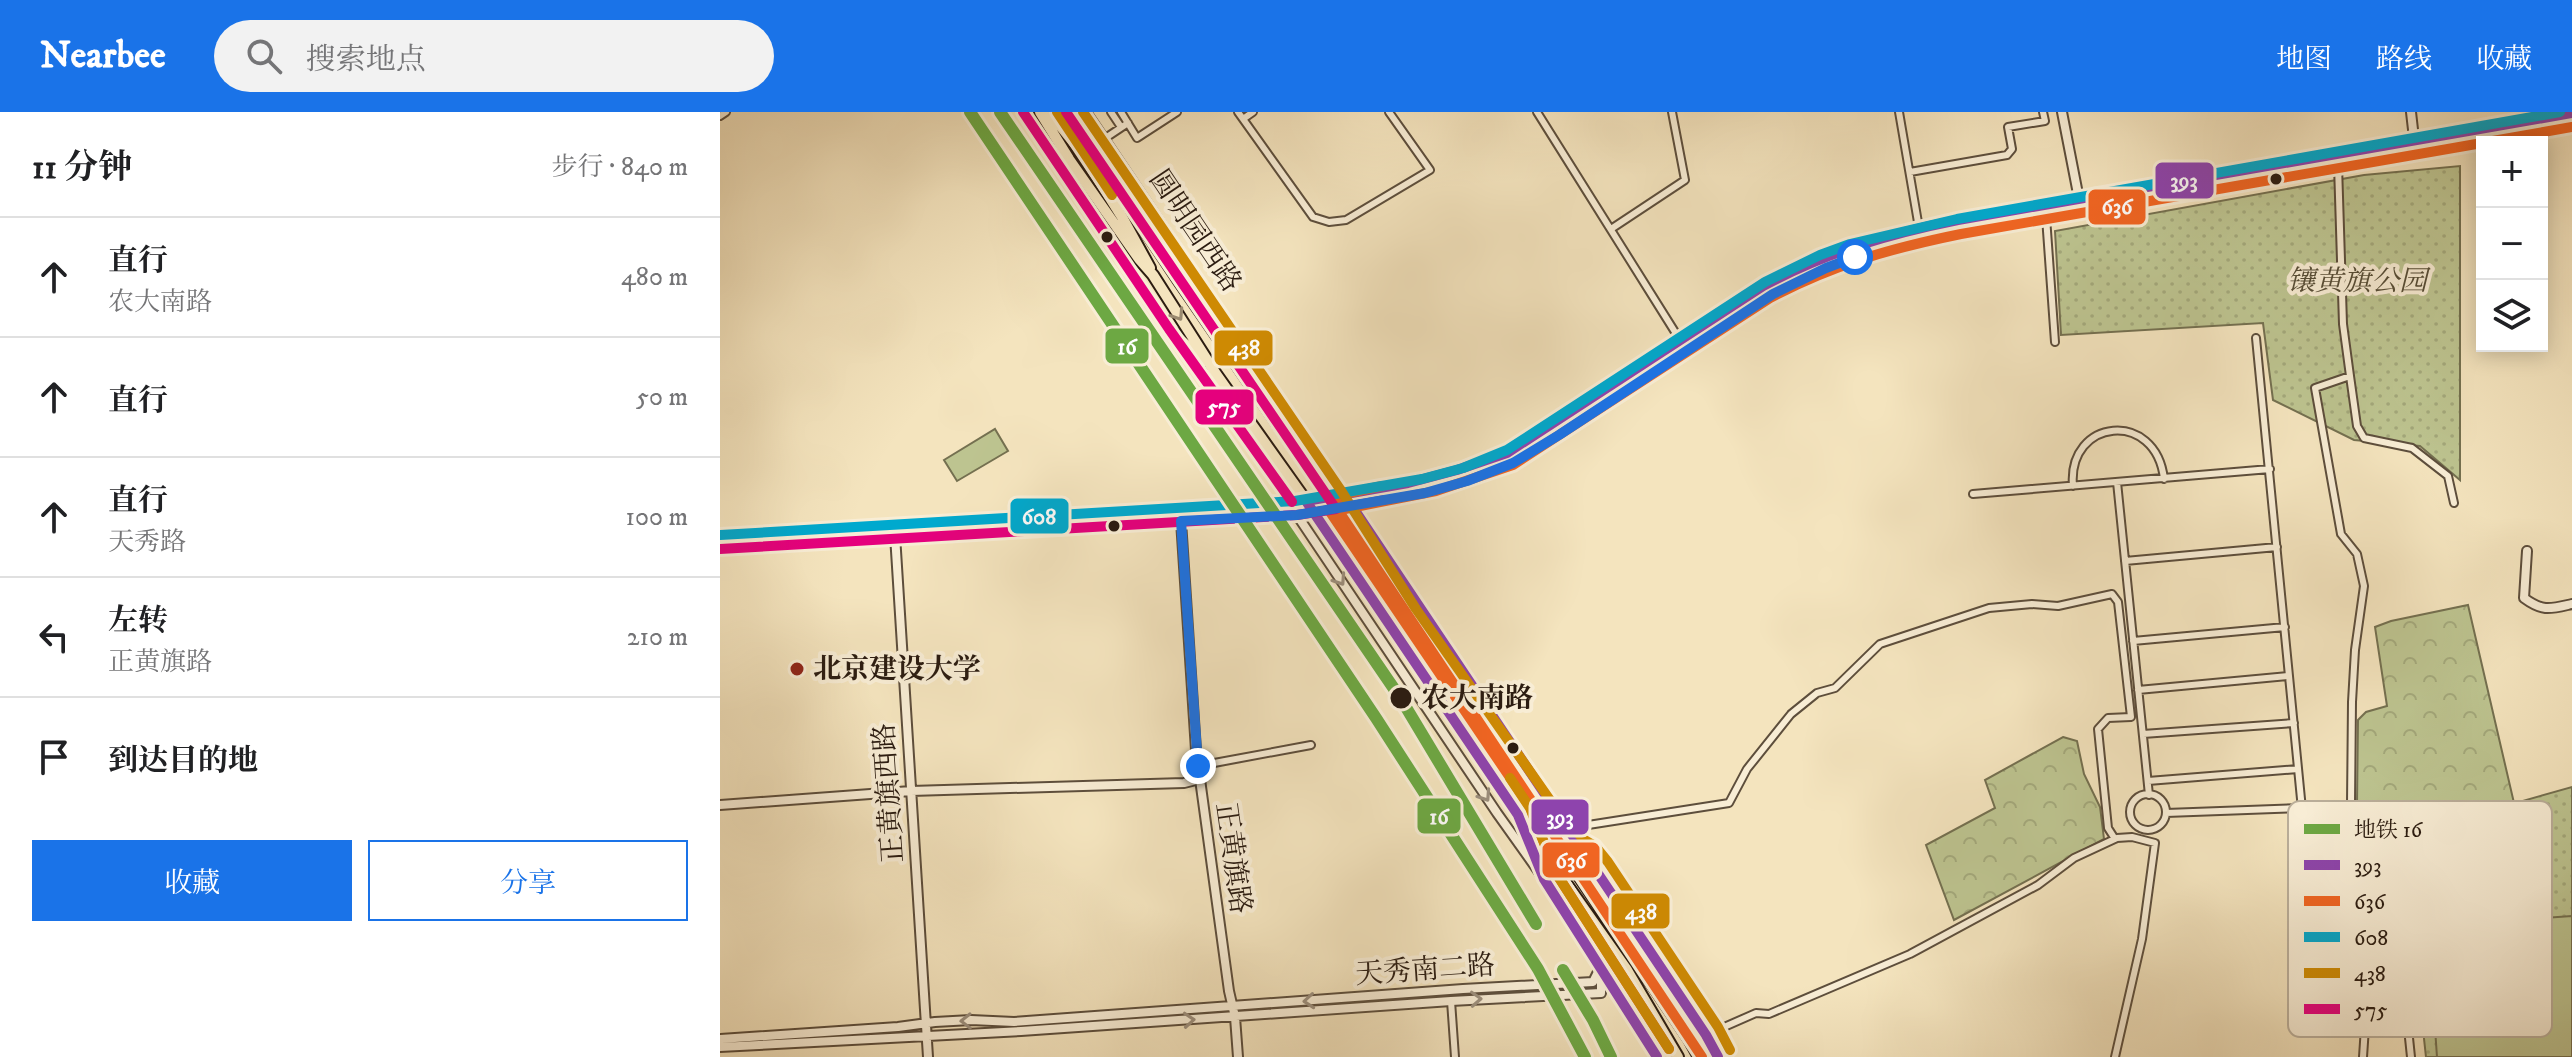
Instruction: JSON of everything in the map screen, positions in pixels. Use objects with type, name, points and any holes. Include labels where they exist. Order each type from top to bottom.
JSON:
[{"type":"main road","name":"圆明园西路","points":[[1040,112],[1069,159],[1153,275],[1216,374],[1627,970],[1675,1057]]},
{"type":"main road","name":"圆明园西路","points":[[1049,112],[1081,152],[1122,217],[1153,275]]},
{"type":"main road","name":"圆明园西路","points":[[1066,112],[1336,509]]},
{"type":"main road","points":[[1344,496],[1423,481],[1507,453],[1763,286],[1851,246],[1919,228],[2572,113]]},
{"type":"main road","points":[[1352,506],[1425,493],[1513,463],[1773,294],[1826,268],[1902,244],[2572,124]]},
{"type":"main road","points":[[1169,329],[1216,374]]},
{"type":"main road","points":[[1336,509],[1404,617],[1539,809],[1574,850],[1586,857]]},
{"type":"main road","points":[[1404,617],[1467,680]]},
{"type":"main road","points":[[1539,809],[1560,848],[1699,1057]]},
{"type":"main road","points":[[1518,815],[1544,879]]},
{"type":"main road","points":[[1616,900],[1618,914],[1657,978],[1659,994]]},
{"type":"main road","points":[[1601,967],[1637,1007],[1675,1057]]},
{"type":"street","points":[[720,116],[726,112]]},
{"type":"street","points":[[1023,112],[1169,329],[1292,502],[1297,515],[1544,879],[1657,1057]]},
{"type":"street","name":"圆明园西路","points":[[1086,112],[1352,506]]},
{"type":"street","points":[[1111,112],[1137,138],[1177,112]]},
{"type":"street","points":[[1121,112],[1124,125]]},
{"type":"street","points":[[1238,112],[1313,217],[1329,222],[1346,220],[1430,170],[1389,112]]},
{"type":"street","points":[[1243,119],[1253,112]]},
{"type":"street","points":[[1537,112],[1680,340]]},
{"type":"street","points":[[1611,229],[1685,180],[1672,112]]},
{"type":"street","points":[[1899,112],[1919,228]]},
{"type":"street","points":[[1910,172],[2007,155],[2012,149],[2008,127],[2045,121],[2043,112]]},
{"type":"street","points":[[2062,112],[2079,199]]},
{"type":"street","points":[[2411,112],[2416,152]]},
{"type":"street","points":[[1104,139],[1124,125]]},
{"type":"street","points":[[2338,165],[2343,324],[2357,426],[2364,438],[2412,448],[2448,476],[2454,503]]},
{"type":"street","points":[[2046,217],[2055,342]]},
{"type":"street","points":[[2256,338],[2301,801]]},
{"type":"street","points":[[2350,376],[2315,388],[2341,534],[2357,554],[2364,586],[2355,650],[2351,801]]},
{"type":"street","points":[[2073,486],[2073,466],[2078,453],[2087,441],[2100,433],[2114,430],[2129,431],[2143,437],[2154,447],[2161,459],[2164,479]]},
{"type":"street","points":[[1973,494],[2270,469]]},
{"type":"street","points":[[2117,482],[2149,795]]},
{"type":"street","points":[[720,535],[1292,502],[1344,496]]},
{"type":"street","points":[[720,549],[1297,515],[1352,506],[1569,828],[1718,1057]]},
{"type":"street","name":"正黄旗路","points":[[1181,521],[1198,766],[1235,1017],[1238,1057]]},
{"type":"street","name":"正黄旗西路","points":[[894,525],[928,1057]]},
{"type":"street","points":[[2125,561],[2277,547]]},
{"type":"street","points":[[2527,551],[2524,598],[2537,607],[2551,609],[2572,604]]},
{"type":"street","points":[[1569,828],[1729,803],[1747,769],[1791,714],[1817,693],[1835,688],[1880,644],[1989,608],[2032,604],[2058,606],[2112,594],[2118,602],[2131,717],[2108,718],[2098,729],[2108,828],[2115,839]]},
{"type":"street","points":[[2133,641],[2285,627]]},
{"type":"street","points":[[2138,690],[2289,676]]},
{"type":"street","points":[[2143,734],[2294,723]]},
{"type":"street","points":[[1198,766],[1311,745]]},
{"type":"street","points":[[2148,781],[2298,769]]},
{"type":"street","points":[[720,805],[911,791],[1058,789],[1184,783],[1200,779]]},
{"type":"street","points":[[2149,795],[2159,799],[2166,813],[2162,824],[2152,830],[2135,824],[2131,813],[2134,802],[2149,795]]},
{"type":"street","points":[[2166,813],[2288,809]]},
{"type":"street","points":[[2115,1057],[2142,939],[2155,843],[2152,830]]},
{"type":"street","points":[[1706,1035],[1756,1013],[1769,1014],[1910,954],[2038,885],[2074,858],[2115,839],[2132,837],[2155,843]]},
{"type":"street","name":"天秀南二路","points":[[720,1039],[935,1022],[1029,1021],[1593,982],[1601,967]]},
{"type":"street","name":"天秀南二路","points":[[720,1047],[1021,1031],[1601,993],[1601,967]]},
{"type":"street","points":[[1451,1001],[1455,1057]]},
{"type":"street","points":[[2363,1057],[2364,1037]]},
{"type":"street","points":[[2409,1037],[2411,1057]]},
{"type":"green space","name":"镶黄旗公园","points":[[2460,166],[2460,480],[2420,446],[2354,440],[2273,400],[2263,323],[2061,335],[2055,231],[2364,175]]},
{"type":"green space","points":[[995,429],[1008,451],[957,481],[944,460]]},
{"type":"green space","points":[[2468,605],[2514,801],[2357,801],[2358,720],[2366,712],[2387,706],[2375,627]]},
{"type":"green space","points":[[2063,737],[2077,741],[2084,774],[2100,807],[2104,839],[1954,920],[1926,845],[1995,808],[1985,780]]},
{"type":"green space","points":[[2572,787],[2572,1057],[2426,1057],[2424,1037],[2552,1037],[2552,801],[2523,801]]},
{"type":"green space","points":[[2572,916],[2572,1057],[2437,1057],[2436,1037],[2552,1037],[2552,917]]},
{"type":"metro line","name":"16","points":[[970,112],[1376,718],[1538,969],[1585,1057]]},
{"type":"metro line","name":"16","points":[[1000,112],[1401,699],[1536,924]]},
{"type":"metro line","name":"16","points":[[1563,970],[1611,1057]]},
{"type":"transit line","name":"575","points":[[1023,112],[1169,329],[1292,502]]},
{"type":"transit line","name":"438","points":[[1057,112],[1112,195]]},
{"type":"transit line","name":"575","points":[[720,549],[1297,515],[1336,509],[1066,112]]},
{"type":"transit line","name":"438","points":[[1083,112],[1340,489],[1416,609],[1550,800],[1583,839],[1595,846],[1608,862],[1718,1027],[1730,1050]]},
{"type":"transit line","name":"608","points":[[720,535],[1295,501],[1422,479],[1463,468],[1507,450],[1765,282],[1850,244],[1957,219],[2560,112]]},
{"type":"transit line","name":"393","points":[[1657,1057],[1544,879],[1518,815],[1306,501],[1408,483],[1507,453],[1763,286],[1811,263],[1882,238],[1958,220],[2572,113]]},
{"type":"transit line","name":"636","points":[[2521,136],[2572,127]]},
{"type":"transit line","name":"636","points":[[1669,1049],[1556,873],[1530,807],[1330,512],[1436,491],[1513,465],[1770,298],[1816,276],[1863,259],[1961,234],[2476,144]]},
{"type":"transit line","name":"636","points":[[1382,486],[1344,494],[1339,502],[1340,513],[1702,1057]]},
{"type":"transit line","name":"393","points":[[1385,500],[1352,506],[1718,1057]]},
{"type":"transit line","name":"438","points":[[1510,778],[1530,808],[1556,873],[1669,1049]]},
{"type":"place","name":"北京建设大学","points":[[797,669]]},
{"type":"place","name":"农大南路","points":[[1401,698]]},
{"type":"route","points":[[1198,766],[1181,521],[1297,515],[1425,493],[1513,463],[1773,294],[1855,257]]}]
